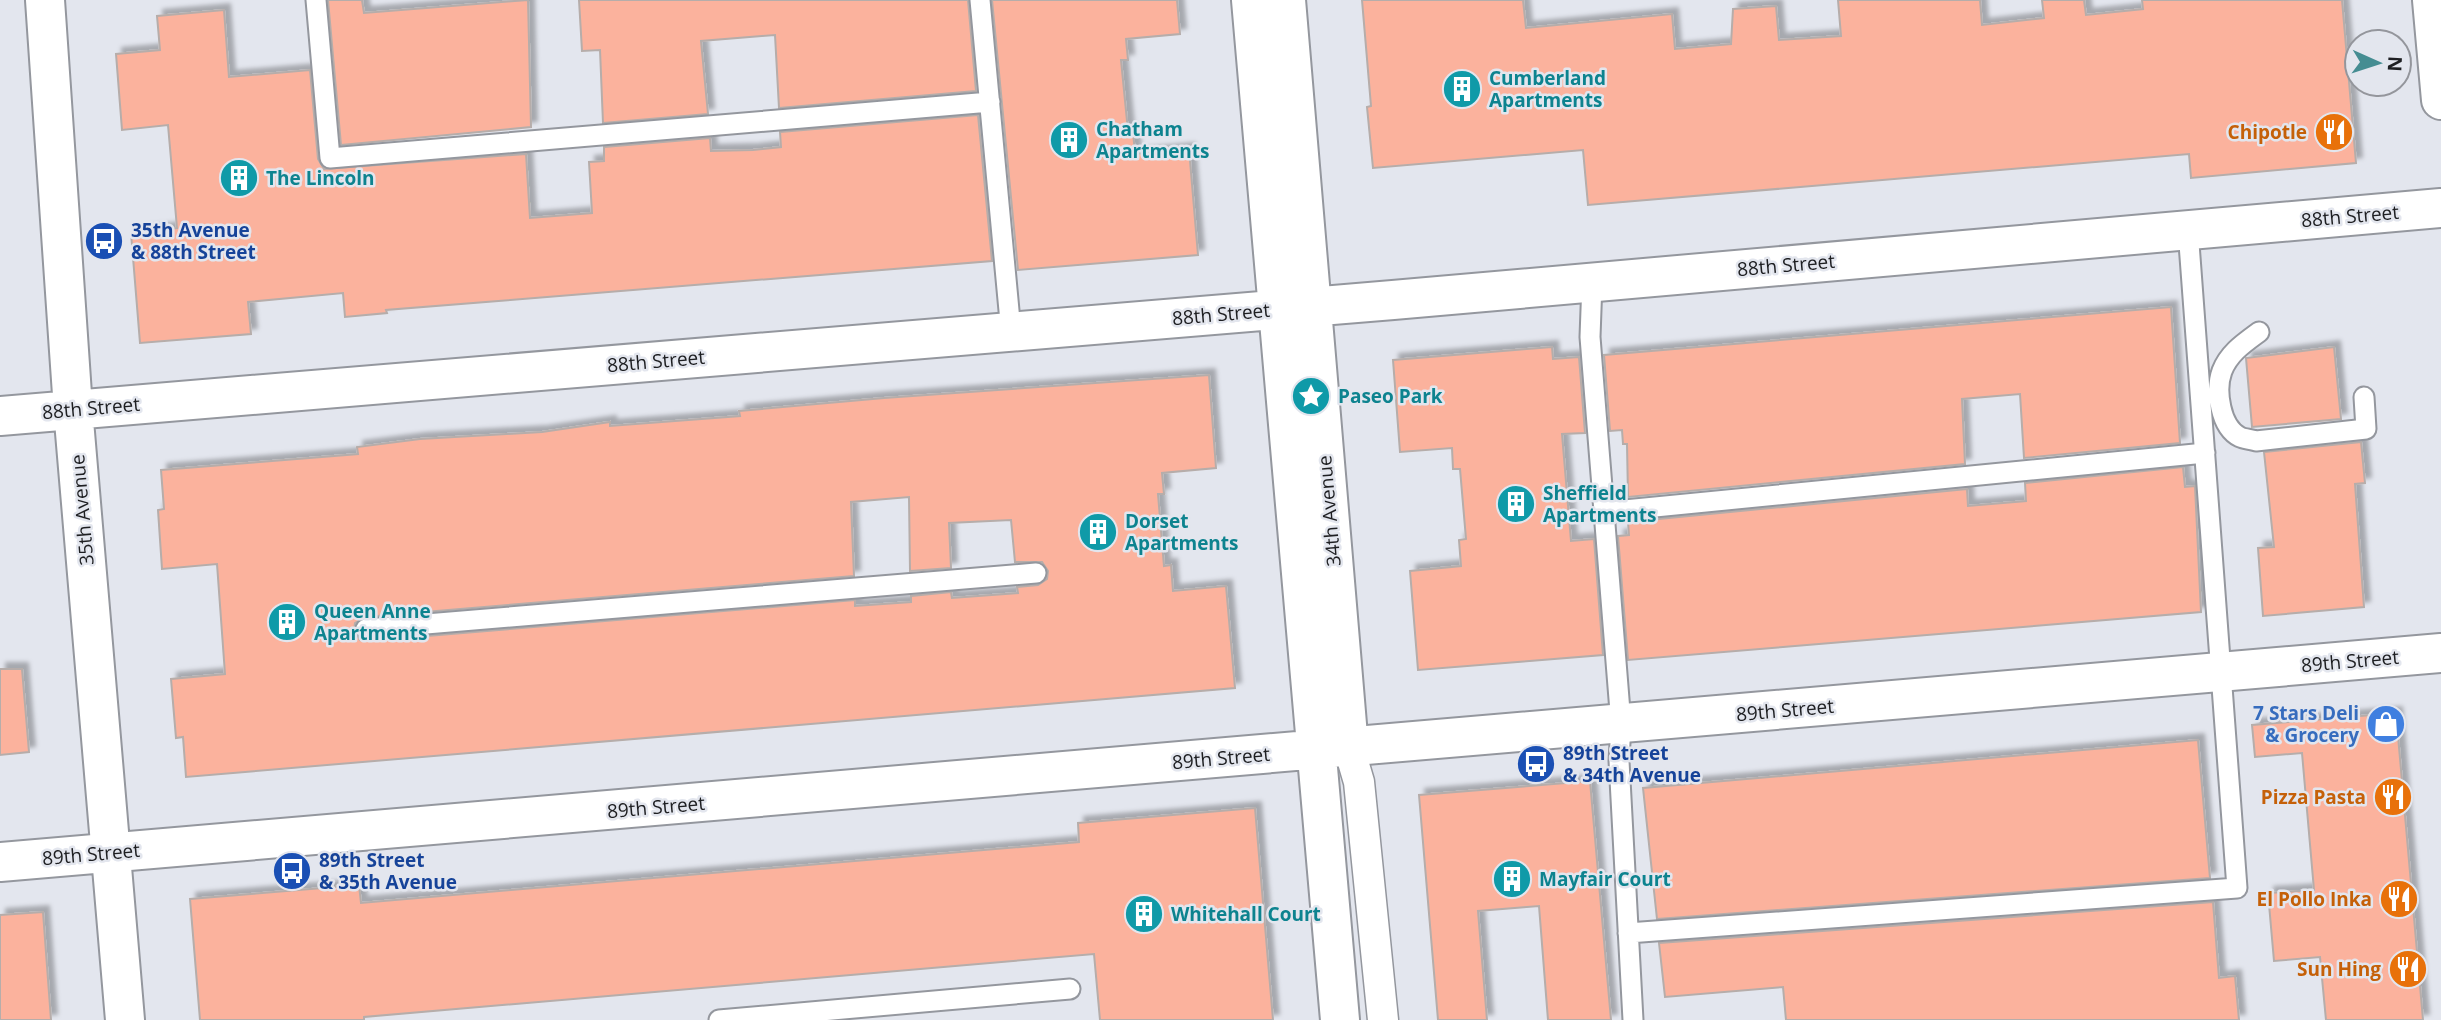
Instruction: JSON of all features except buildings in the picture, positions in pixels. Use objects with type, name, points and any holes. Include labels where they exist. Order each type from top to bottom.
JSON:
[{"type":"street","name":"35th Avenue","points":[[44,0],[74,409],[125,1020]]},
{"type":"street","name":"34th Avenue","points":[[1251,0],[1296,307]]},
{"type":"street","name":"34th Avenue","points":[[1286,0],[1296,307],[1333,749],[1340,1020]]},
{"type":"street","points":[[2432,0],[2441,100]]},
{"type":"street","name":"88th Street","points":[[0,416],[1011,332],[2441,208]]},
{"type":"street","name":"89th Street","points":[[0,862],[2441,653]]},
{"type":"street","name":"34th Avenue","points":[[1333,749],[1359,782],[1383,1020]]},
{"type":"lane","points":[[316,0],[330,158],[990,102]]},
{"type":"lane","points":[[980,0],[1011,332]]},
{"type":"lane","points":[[1628,933],[2237,888],[2188,230]]},
{"type":"lane","points":[[1592,282],[1590,337],[1621,724],[1619,761],[1633,1020]]},
{"type":"lane","points":[[2259,332],[2237,348],[2221,373],[2220,405],[2227,424],[2238,436],[2256,440],[2366,429],[2364,397]]},
{"type":"lane","points":[[1604,512],[2205,453]]},
{"type":"lane","points":[[366,629],[1036,573]]},
{"type":"lane","points":[[719,1020],[1070,989]]},
{"type":"place","name":"Cumberland Apartments","points":[[1462,89]]},
{"type":"place","name":"Chipotle","points":[[2334,132]]},
{"type":"place","name":"Chatham Apartments","points":[[1069,140]]},
{"type":"place","name":"The Lincoln","points":[[239,178]]},
{"type":"place","name":"35th Avenue & 88th Street","points":[[104,241]]},
{"type":"place","name":"Paseo Park","points":[[1311,396]]},
{"type":"place","name":"Sheffield Apartments","points":[[1516,504]]},
{"type":"place","name":"Dorset Apartments","points":[[1098,532]]},
{"type":"place","name":"Queen Anne Apartments","points":[[287,622]]},
{"type":"place","name":"7 Stars Deli & Grocery","points":[[2386,724]]},
{"type":"place","name":"89th Street & 34th Avenue","points":[[1536,764]]},
{"type":"place","name":"Pizza Pasta","points":[[2393,797]]},
{"type":"place","name":"89th Street & 35th Avenue","points":[[292,871]]},
{"type":"place","name":"Mayfair Court","points":[[1512,879]]},
{"type":"place","name":"El Pollo Inka","points":[[2399,899]]},
{"type":"place","name":"Whitehall Court","points":[[1144,914]]},
{"type":"place","name":"Sun Hing","points":[[2408,969]]}]
